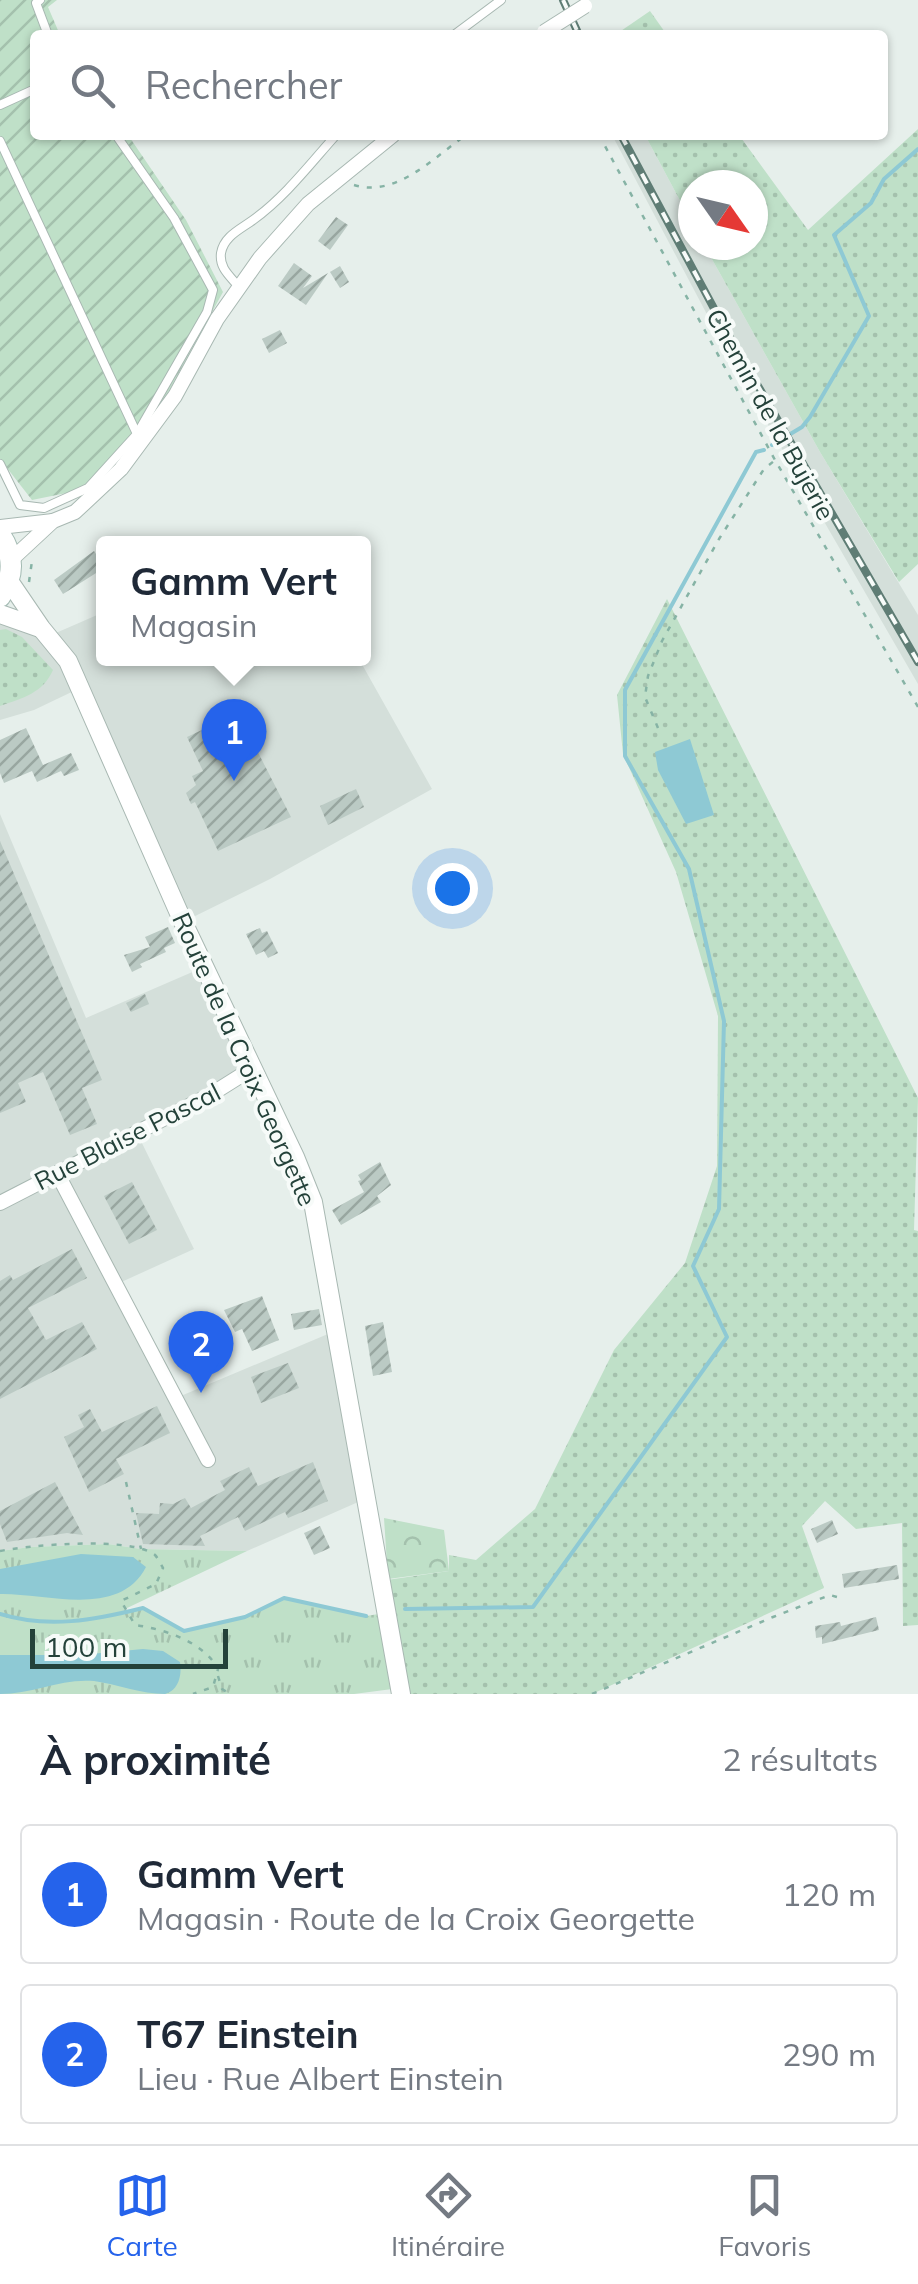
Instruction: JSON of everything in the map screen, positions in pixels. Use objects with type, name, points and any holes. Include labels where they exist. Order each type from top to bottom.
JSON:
[{"type":"main road","points":[[0,534],[12,581]]},
{"type":"street","points":[[548,30],[591,3]]},
{"type":"street","points":[[0,526],[53,522],[75,512],[121,469],[175,396],[239,287],[280,232],[339,177],[387,140]]},
{"type":"street","points":[[12,581],[53,522]]},
{"type":"street","name":"Route de la Croix Georgette","points":[[12,581],[41,628],[68,661],[313,1202],[401,1694]]},
{"type":"street","points":[[0,614],[41,628]]},
{"type":"street","name":"Rue Blaise Pascal","points":[[0,1202],[210,1095],[253,1068]]},
{"type":"street","points":[[57,1174],[208,1460]]},
{"type":"lane","points":[[40,0],[36,3],[46,30]]},
{"type":"lane","points":[[461,30],[500,0]]},
{"type":"lane","points":[[0,105],[30,91]]},
{"type":"lane","points":[[0,140],[136,434]]},
{"type":"lane","points":[[0,464],[20,505],[44,508],[88,488],[136,434],[208,312],[212,290],[174,218],[119,140]]},
{"type":"lane","points":[[239,287],[223,268],[220,256],[224,245],[273,205],[332,140]]},
{"type":"path","points":[[339,177],[357,187],[379,190],[399,182],[459,140]]},
{"type":"path","name":"Chemin de la Bujerie","points":[[602,140],[775,460],[918,707]]},
{"type":"path","points":[[658,728],[645,697],[648,676],[662,641],[719,538],[764,469],[775,460]]},
{"type":"path","points":[[12,581],[28,572],[33,556]]},
{"type":"path","points":[[126,1482],[141,1549]]},
{"type":"path","points":[[0,1549],[108,1544],[141,1549],[156,1556],[163,1568],[156,1584],[121,1601],[127,1616],[135,1625],[154,1628],[212,1656],[222,1689],[230,1694]]},
{"type":"path","points":[[592,1694],[772,1616],[830,1595],[844,1599]]},
{"type":"path","points":[[193,1694],[213,1688],[218,1669]]},
{"type":"shaded area","points":[[615,140],[648,140],[678,197],[678,260]]},
{"type":"shaded area","points":[[678,260],[712,260],[820,452],[918,615],[918,684],[737,371]]},
{"type":"shaded area","points":[[96,615],[96,666],[363,666],[432,789],[270,879],[183,922],[80,688],[34,710],[0,720],[0,618],[49,636]]},
{"type":"shaded area","points":[[0,814],[86,1018],[204,967],[253,1068],[137,1133],[194,1249],[117,1284],[176,1398],[335,1331],[365,1499],[247,1551],[141,1549],[108,1544],[0,1551]]},
{"type":"green space","points":[[0,0],[57,0],[48,7],[58,30],[30,30],[30,140],[131,140],[186,220],[223,292],[165,398],[140,434],[91,488],[32,500],[0,459]]},
{"type":"green space","points":[[650,11],[663,30],[622,30]]},
{"type":"green space","points":[[918,129],[918,564],[899,582],[820,452],[712,260],[768,260],[768,175],[808,230]]},
{"type":"green space","points":[[648,140],[743,140],[764,170],[678,170],[678,197]]},
{"type":"green space","points":[[667,599],[918,1098],[914,1230],[918,1231],[918,1625],[903,1626],[902,1523],[856,1529],[825,1501],[802,1526],[824,1588],[592,1694],[402,1694],[380,1581],[449,1571],[449,1555],[476,1560],[535,1509],[614,1350],[685,1263],[717,1166],[718,1016],[676,872],[623,754],[617,695]]},
{"type":"green space","points":[[0,630],[22,637],[53,670],[38,689],[0,706]]},
{"type":"green space","points":[[384,1518],[444,1530],[449,1571],[388,1579]]},
{"type":"green space","points":[[108,1544],[141,1549],[247,1551],[125,1609],[126,1612],[143,1608],[184,1631],[245,1617],[284,1598],[366,1616],[385,1613],[400,1688],[354,1694],[0,1694],[0,1551]]},
{"type":"water","points":[[690,739],[714,815],[686,824],[658,770],[655,752]]},
{"type":"water","points":[[81,1554],[133,1557],[146,1567],[134,1583],[100,1598],[0,1594],[0,1569]]},
{"type":"water","points":[[163,1651],[180,1662],[178,1681],[170,1692],[156,1694],[82,1681],[0,1694],[0,1655],[80,1655]]},
{"type":"building","points":[[336,217],[348,225],[330,250],[318,241]]},
{"type":"building","points":[[294,263],[312,276],[303,288],[328,273],[306,305],[278,286]]},
{"type":"building","points":[[340,266],[349,282],[340,288],[330,272]]},
{"type":"building","points":[[280,330],[287,343],[269,353],[262,339]]},
{"type":"building","points":[[94,551],[96,573],[63,594],[54,580]]},
{"type":"building","points":[[238,713],[291,817],[218,851],[195,802],[191,804],[186,793],[196,785],[192,776],[203,771],[187,737]]},
{"type":"building","points":[[26,728],[43,765],[71,753],[79,770],[64,776],[61,771],[37,782],[32,771],[4,783],[0,773],[0,740]]},
{"type":"building","points":[[356,789],[364,807],[328,825],[320,806]]},
{"type":"building","points":[[0,841],[102,1080],[82,1088],[97,1124],[70,1135],[43,1072],[18,1083],[26,1102],[0,1113]]},
{"type":"building","points":[[168,927],[175,943],[132,972],[124,955],[150,947],[145,937]]},
{"type":"building","points":[[260,928],[262,933],[267,931],[278,953],[268,958],[264,951],[256,955],[246,934]]},
{"type":"building","points":[[145,994],[149,1004],[131,1012],[126,1003]]},
{"type":"building","points":[[380,1162],[391,1185],[377,1196],[381,1202],[341,1225],[332,1210],[364,1192],[358,1175]]},
{"type":"building","points":[[132,1182],[157,1230],[129,1244],[104,1196]]},
{"type":"building","points":[[72,1249],[87,1278],[28,1308],[46,1340],[82,1322],[97,1349],[0,1399],[0,1281],[10,1275],[13,1280]]},
{"type":"building","points":[[262,1296],[279,1340],[252,1351],[242,1329],[235,1332],[224,1310]]},
{"type":"building","points":[[319,1309],[322,1325],[294,1330],[291,1314]]},
{"type":"building","points":[[383,1322],[392,1372],[373,1376],[365,1326]]},
{"type":"building","points":[[288,1363],[299,1388],[261,1403],[251,1377]]},
{"type":"building","points":[[157,1406],[170,1433],[116,1459],[124,1474],[89,1492],[64,1437],[84,1427],[78,1415],[90,1409],[102,1432]]},
{"type":"building","points":[[313,1462],[328,1501],[288,1518],[285,1512],[245,1531],[238,1517],[200,1536],[205,1546],[143,1544],[136,1513],[159,1514],[160,1503],[173,1504],[185,1498],[191,1508],[225,1490],[220,1481],[249,1467],[258,1486]]},
{"type":"building","points":[[55,1482],[83,1535],[67,1533],[7,1542],[0,1511]]},
{"type":"building","points":[[832,1520],[838,1534],[817,1543],[811,1529]]},
{"type":"building","points":[[320,1526],[330,1548],[314,1555],[304,1533]]},
{"type":"building","points":[[897,1565],[899,1579],[844,1588],[842,1574]]},
{"type":"building","points":[[876,1617],[879,1630],[822,1644],[822,1637],[816,1638],[815,1626],[840,1622],[841,1626]]},
{"type":"waterway","points":[[772,445],[802,427],[810,417],[869,316],[834,235],[871,203],[884,179],[918,149]]},
{"type":"waterway","points":[[405,1609],[533,1607],[727,1337],[693,1266],[719,1209],[724,1021],[689,869],[625,756],[625,690],[756,452],[764,450]]},
{"type":"waterway","points":[[0,1614],[54,1622],[143,1608],[184,1631],[245,1617],[284,1598],[366,1616]]},
{"type":"railway","points":[[563,0],[577,30]]},
{"type":"railway","points":[[624,140],[725,329],[918,662]]},
{"type":"place","name":"Gamm Vert","points":[[234,781]]},
{"type":"place","name":"T67 Einstein","points":[[201,1393]]}]
